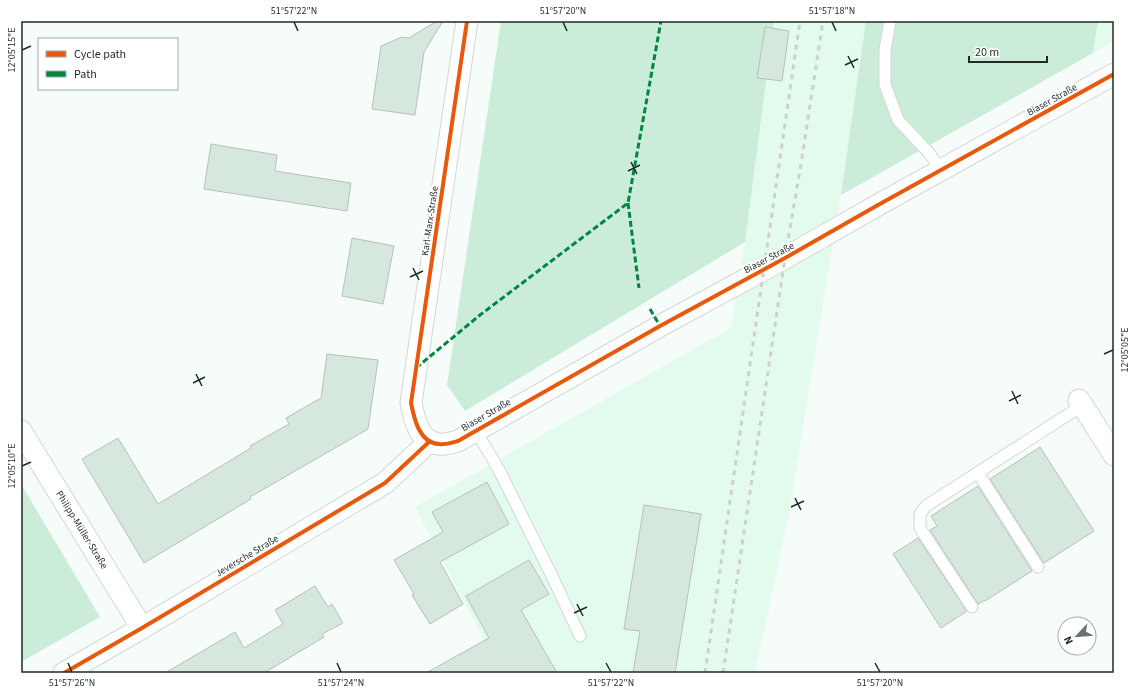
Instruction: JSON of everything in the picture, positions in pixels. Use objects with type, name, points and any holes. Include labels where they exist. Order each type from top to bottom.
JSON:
[{"type":"street","name":"Karl-Marx-Straße","points":[[430,441],[423,436],[418,427],[413,416],[411,402],[467,21]]},
{"type":"street","name":"Biaser Straße","points":[[430,441],[438,444],[447,444],[458,441],[660,326],[785,258],[1114,74]]},
{"type":"street","points":[[1081,403],[1114,455]]},
{"type":"street","name":"Philipp-Müller-Straße","points":[[21,432],[142,628]]},
{"type":"street","name":"Jeversche Straße","points":[[64,673],[142,628],[385,482],[430,441]]},
{"type":"lane","points":[[890,21],[885,50],[885,85],[898,120],[930,154],[941,171]]},
{"type":"lane","points":[[972,607],[920,528],[920,514],[926,506],[1081,403]]},
{"type":"lane","points":[[476,431],[500,470],[580,636]]},
{"type":"lane","points":[[978,472],[1038,567]]},
{"type":"shaded area","points":[[501,21],[774,21],[745,242],[465,411],[447,385]]},
{"type":"shaded area","points":[[763,21],[866,21],[845,168],[789,514],[755,673],[501,673],[415,507],[731,328],[745,242]]},
{"type":"shaded area","points":[[866,21],[1098,21],[1093,53],[841,195]]},
{"type":"shaded area","points":[[1098,21],[1114,21],[1114,41],[1093,53]]},
{"type":"shaded area","points":[[21,484],[100,617],[21,662]]},
{"type":"building","points":[[437,21],[443,21],[424,52],[415,115],[372,109],[381,46],[402,37],[409,38]]},
{"type":"building","points":[[765,27],[789,31],[782,81],[757,78]]},
{"type":"building","points":[[211,144],[277,155],[275,171],[351,183],[347,211],[204,189]]},
{"type":"building","points":[[352,238],[394,246],[383,304],[342,296]]},
{"type":"building","points":[[327,354],[378,360],[368,429],[250,497],[251,499],[144,563],[82,459],[118,438],[158,504],[251,448],[250,446],[289,424],[286,418],[321,398]]},
{"type":"building","points":[[1040,447],[1094,531],[1044,563],[990,479]]},
{"type":"building","points":[[487,482],[509,524],[440,562],[463,604],[430,624],[412,595],[414,594],[394,560],[443,532],[432,512]]},
{"type":"building","points":[[978,486],[1032,571],[978,604],[930,530],[937,526],[931,516]]},
{"type":"building","points":[[644,505],[701,514],[675,673],[633,673],[640,631],[624,629]]},
{"type":"building","points":[[918,538],[967,611],[941,628],[893,554]]},
{"type":"building","points":[[529,560],[549,594],[521,610],[557,673],[426,673],[489,638],[466,596]]},
{"type":"building","points":[[315,586],[328,607],[332,604],[343,623],[322,634],[324,637],[264,673],[165,673],[235,632],[244,648],[283,624],[275,610]]},
{"type":"railway","points":[[705,673],[800,21]]},
{"type":"railway","points":[[723,673],[785,258],[823,21]]},
{"type":"marked path","points":[[416,368],[480,315],[628,203],[661,21]]},
{"type":"marked path","points":[[628,203],[639,288]]},
{"type":"marked path","points":[[650,309],[660,326]]},
{"type":"cycle path","points":[[467,21],[411,403],[416,422],[422,435],[432,443],[442,444],[458,441],[660,326],[785,258],[1114,74]]},
{"type":"cycle path","points":[[64,673],[385,483],[430,441]]}]
